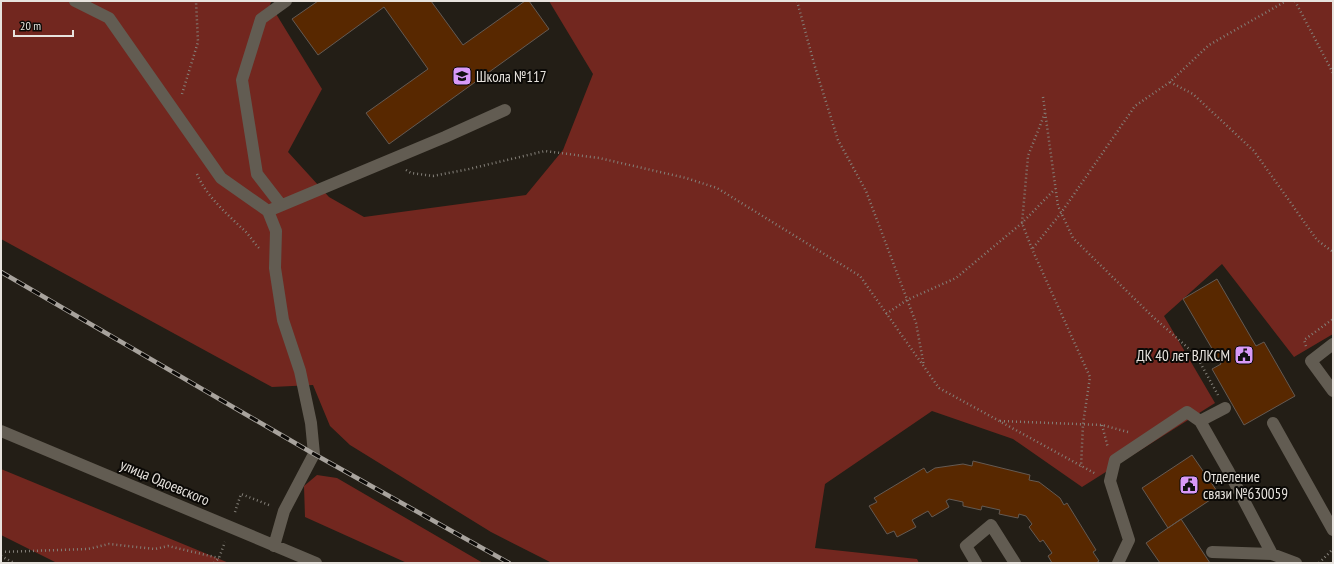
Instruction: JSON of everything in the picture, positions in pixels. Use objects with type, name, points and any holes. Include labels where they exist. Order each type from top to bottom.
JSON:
[{"type":"street","points":[[75,1],[109,18],[221,178],[268,211],[276,231],[275,268],[283,320],[300,371],[311,423],[314,454],[284,511],[274,546]]},
{"type":"street","points":[[281,205],[257,174],[242,80],[261,19],[286,1]]},
{"type":"street","points":[[268,211],[505,110]]},
{"type":"street","points":[[1333,344],[1311,361],[1333,391]]},
{"type":"street","points":[[1200,421],[1225,408]]},
{"type":"street","points":[[1118,563],[1129,540],[1110,482],[1115,460],[1187,412],[1200,421],[1229,472],[1272,554]]},
{"type":"street","points":[[1273,423],[1333,530]]},
{"type":"street","name":"улица Одоевского","points":[[1,431],[316,563]]},
{"type":"street","points":[[976,563],[966,546],[991,525],[1015,563]]},
{"type":"street","points":[[1212,552],[1272,554],[1296,563]]},
{"type":"path","points":[[184,125],[180,100],[198,42],[196,1]]},
{"type":"path","points":[[797,1],[815,67],[838,140],[866,191],[916,323],[924,367]]},
{"type":"path","points":[[1032,249],[1061,213],[1135,106],[1170,82],[1210,44],[1286,1]]},
{"type":"path","points":[[1295,1],[1333,73]]},
{"type":"path","points":[[1170,82],[1193,94],[1254,151],[1317,240],[1333,252]]},
{"type":"path","points":[[1043,98],[1058,206],[1073,238],[1152,316],[1196,355],[1225,408]]},
{"type":"path","points":[[1045,112],[1028,156],[1022,223],[1032,249],[1090,377],[1083,424],[1081,467]]},
{"type":"path","points":[[386,162],[411,172],[433,176],[545,151],[599,158],[686,178],[717,188],[860,276],[940,388],[1110,482]]},
{"type":"path","points":[[196,170],[201,183],[230,218],[246,232],[275,268]]},
{"type":"path","points":[[886,314],[907,300],[956,278],[1022,223],[1055,189]]},
{"type":"path","points":[[1000,421],[1102,425],[1148,438]]},
{"type":"path","points":[[1102,425],[1106,445],[1115,460]]},
{"type":"path","points":[[1,552],[88,549],[109,544],[155,549],[168,546],[220,558]]},
{"type":"path","points":[[1319,563],[1333,549]]},
{"type":"path","points":[[214,563],[220,558],[222,553]]},
{"type":"path","points":[[1,556],[14,563]]},
{"type":"shaded area","points":[[1,1],[272,1],[270,4],[322,89],[288,152],[329,197],[364,217],[526,195],[563,150],[593,74],[549,1],[1333,1],[1333,334],[1294,357],[1222,264],[1164,316],[1215,403],[1082,487],[1013,439],[932,411],[825,484],[815,548],[917,559],[919,563],[552,563],[491,532],[350,445],[330,426],[313,385],[272,387],[1,239]]},
{"type":"shaded area","points":[[1,469],[229,563],[57,563],[1,535]]},
{"type":"shaded area","points":[[317,475],[337,478],[483,563],[407,563],[305,517],[304,486]]},
{"type":"building","points":[[318,1],[431,1],[463,45],[525,1],[529,1],[549,29],[389,144],[366,113],[428,69],[384,7],[318,55],[292,19]]},
{"type":"building","name":"ДК 40 лет ВЛКСМ","points":[[1217,279],[1256,346],[1264,342],[1295,396],[1244,425],[1212,369],[1221,364],[1183,299]]},
{"type":"building","points":[[1192,455],[1219,494],[1168,528],[1142,488]]},
{"type":"building","points":[[973,461],[1030,475],[1029,480],[1039,482],[1060,498],[1064,505],[1067,503],[1096,550],[1093,552],[1099,561],[1096,563],[1052,563],[1048,556],[1052,553],[1043,540],[1040,542],[1029,527],[1032,524],[1026,516],[1019,514],[1018,518],[999,514],[1000,510],[982,506],[981,510],[963,506],[963,502],[949,499],[946,501],[949,507],[932,517],[928,511],[912,520],[916,527],[897,537],[894,531],[887,534],[869,506],[877,502],[874,498],[924,468],[927,473],[935,468],[963,464],[972,466]]},
{"type":"building","points":[[1181,519],[1210,563],[1160,563],[1146,543]]},
{"type":"railway","points":[[1,272],[314,454],[509,563]]},
{"type":"place","name":"Школа №117","points":[[462,76]]},
{"type":"place","name":"ДК 40 лет ВЛКСМ","points":[[1244,355]]},
{"type":"place","name":"Отделение связи №630059","points":[[1189,485]]}]
